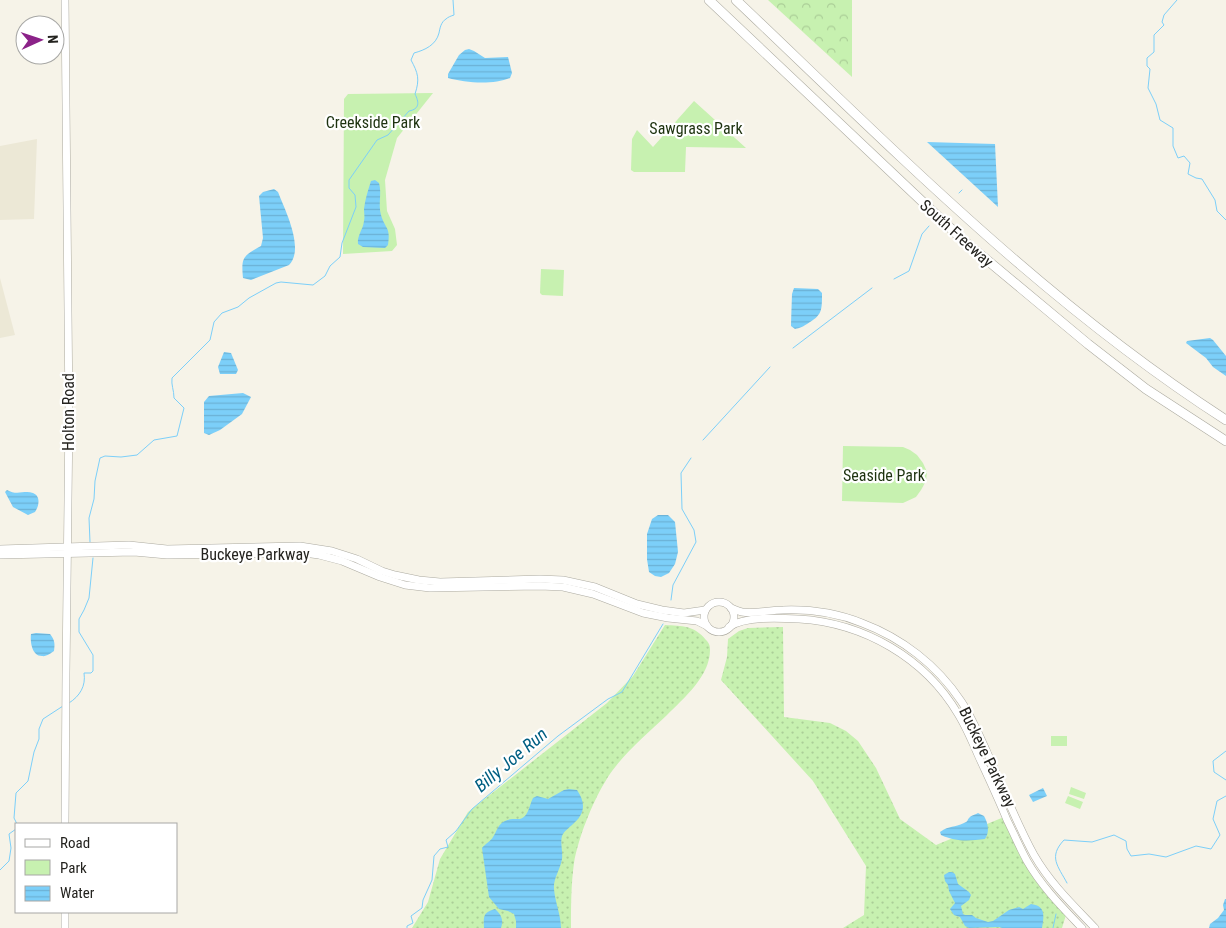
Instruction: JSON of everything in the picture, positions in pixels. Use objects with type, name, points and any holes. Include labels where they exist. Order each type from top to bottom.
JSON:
[{"type":"highway","name":"South Freeway","points":[[709,0],[963,240],[1088,344],[1146,388],[1226,441]]},
{"type":"highway","name":"South Freeway","points":[[736,0],[960,213],[1031,274],[1131,353],[1226,420]]},
{"type":"street","name":"Holton Road","points":[[65,823],[69,400],[66,0]]},
{"type":"street","name":"Buckeye Parkway","points":[[0,555],[129,545],[167,548],[307,546],[339,552],[382,571],[418,580],[440,582],[556,580],[595,587],[637,604],[662,610],[684,613],[705,610]]},
{"type":"street","name":"Buckeye Parkway","points":[[0,549],[134,552],[167,555],[293,552],[312,554],[342,561],[405,585],[436,588],[563,587],[586,592],[643,613],[697,621],[708,626]]},
{"type":"street","points":[[724,602],[731,608],[734,620],[725,630],[716,631],[708,626],[704,620],[705,610],[712,603],[724,602]]},
{"type":"street","name":"Buckeye Parkway","points":[[731,608],[742,612],[795,610],[838,615],[860,622],[889,635],[928,663],[953,690],[970,716],[1027,842],[1043,870],[1095,928]]},
{"type":"street","name":"Buckeye Parkway","points":[[729,627],[742,621],[756,619],[795,619],[831,623],[857,630],[877,639],[899,652],[921,669],[946,696],[962,720],[1019,846],[1036,875],[1082,928]]},
{"type":"street","points":[[65,913],[65,928]]},
{"type":"shaded area","points":[[37,139],[34,219],[0,220],[0,146]]},
{"type":"shaded area","points":[[0,278],[15,335],[0,338]]},
{"type":"green space","points":[[768,0],[852,0],[852,77]]},
{"type":"green space","name":"Creekside Park","points":[[433,93],[397,138],[385,180],[387,211],[395,229],[397,245],[392,251],[343,254],[344,99],[348,94]]},
{"type":"green space","name":"Sawgrass Park","points":[[694,101],[746,148],[686,147],[685,172],[634,172],[631,170],[632,139],[637,130],[653,147]]},
{"type":"green space","points":[[541,269],[564,270],[563,296],[542,295],[540,293]]},
{"type":"green space","name":"Seaside Park","points":[[843,446],[903,447],[917,455],[923,463],[927,472],[926,481],[916,497],[903,503],[842,501]]},
{"type":"green space","points":[[665,625],[687,627],[697,631],[709,644],[709,660],[706,669],[695,686],[625,755],[611,773],[595,800],[586,821],[574,863],[571,928],[412,928],[428,902],[440,859],[468,812],[607,703],[633,676]]},
{"type":"green space","points":[[783,627],[784,717],[830,723],[846,731],[858,741],[876,768],[900,819],[936,845],[1004,817],[1019,852],[1066,915],[1062,928],[843,928],[864,915],[866,866],[813,781],[721,680],[727,657],[728,639],[739,631],[748,628]]},
{"type":"green space","points":[[1051,736],[1067,736],[1067,746],[1051,746]]},
{"type":"green space","points":[[1071,787],[1086,793],[1084,799],[1069,794]]},
{"type":"green space","points":[[1068,796],[1083,802],[1080,809],[1065,803]]},
{"type":"water","points":[[469,49],[485,58],[508,57],[512,73],[510,78],[496,82],[479,82],[448,78],[448,74],[459,55]]},
{"type":"water","points":[[927,142],[995,144],[998,207]]},
{"type":"water","points":[[375,180],[379,183],[380,211],[389,235],[388,245],[385,248],[363,247],[358,244],[364,220],[367,195],[371,181]]},
{"type":"water","points":[[274,189],[278,192],[292,229],[295,249],[293,258],[289,265],[251,280],[243,278],[242,266],[244,258],[261,246],[263,238],[259,196],[263,192]]},
{"type":"water","points":[[794,288],[818,289],[822,293],[821,308],[816,318],[795,329],[791,326],[792,294]]},
{"type":"water","points":[[1210,338],[1226,356],[1226,376],[1186,343],[1187,341]]},
{"type":"water","points":[[224,352],[231,353],[238,370],[236,374],[220,374],[218,367]]},
{"type":"water","points":[[243,393],[251,397],[242,414],[220,430],[209,435],[204,433],[204,402],[209,396]]},
{"type":"water","points":[[7,490],[14,493],[30,492],[36,494],[38,507],[35,512],[28,515],[13,507],[5,492]]},
{"type":"water","points":[[658,515],[668,515],[675,522],[678,552],[675,564],[669,573],[661,577],[649,572],[647,559],[647,534],[652,519]]},
{"type":"water","points":[[31,634],[50,634],[54,642],[54,651],[45,656],[36,654],[31,644]]},
{"type":"water","points":[[1043,788],[1047,796],[1033,802],[1029,795]]},
{"type":"water","points":[[569,789],[577,790],[582,799],[583,808],[580,816],[564,833],[561,839],[562,859],[554,885],[561,928],[516,928],[514,914],[499,909],[489,897],[482,848],[503,822],[524,817],[533,798],[537,796],[548,799]]},
{"type":"water","points":[[978,813],[984,816],[987,825],[988,833],[985,839],[952,839],[941,835],[940,832],[943,830],[961,825]]},
{"type":"water","points":[[949,872],[955,874],[958,884],[971,895],[969,900],[961,906],[963,914],[972,915],[988,922],[993,921],[1009,910],[1019,907],[1023,909],[1031,904],[1042,909],[1042,928],[969,928],[965,926],[960,917],[954,915],[950,909],[955,903],[945,881],[944,875]]},
{"type":"water","points":[[1225,899],[1226,928],[1209,928],[1210,924],[1224,910]]},
{"type":"water","points":[[495,909],[501,917],[501,928],[484,928],[486,914]]},
{"type":"waterway","points":[[90,542],[89,518],[100,458],[105,456],[137,455],[154,440],[177,436],[184,408],[174,398],[172,378],[210,340],[214,322],[222,313],[238,307],[249,298],[276,283],[313,285],[325,276],[330,266],[340,257],[342,243],[356,207],[355,195],[349,188],[349,180],[377,140],[388,135],[409,111],[417,107],[418,102],[415,94],[418,76],[411,60],[414,53],[426,49],[433,44],[438,37],[443,22],[454,15],[453,0]]},
{"type":"waterway","points":[[1177,0],[1164,15],[1162,22],[1164,25],[1154,35],[1154,52],[1147,58],[1147,66],[1150,69],[1148,88],[1156,104],[1160,120],[1173,128],[1173,146],[1178,158],[1184,156],[1190,163],[1188,174],[1202,179],[1215,200],[1217,211],[1226,220]]},
{"type":"waterway","name":"Billy Joe Run","points":[[959,193],[962,190]]},
{"type":"waterway","name":"Billy Joe Run","points":[[894,279],[909,271],[922,234],[929,226]]},
{"type":"waterway","name":"Billy Joe Run","points":[[793,348],[872,288]]},
{"type":"waterway","name":"Billy Joe Run","points":[[703,440],[770,367]]},
{"type":"waterway","name":"Billy Joe Run","points":[[671,600],[673,585],[696,542],[694,530],[682,509],[681,473],[691,458]]},
{"type":"waterway","points":[[69,703],[81,690],[84,682],[84,673],[91,673],[93,671],[93,655],[79,632],[79,619],[89,598],[93,558]]},
{"type":"waterway","name":"Billy Joe Run","points":[[407,928],[407,926],[413,923],[411,916],[422,908],[423,900],[432,880],[434,856],[440,849],[448,847],[446,840],[456,831],[472,809],[558,736],[608,699],[622,692],[663,624]]},
{"type":"waterway","points":[[16,823],[14,818],[16,793],[28,781],[34,752],[39,739],[39,729],[43,719],[63,706]]},
{"type":"waterway","points":[[1226,751],[1213,761],[1214,772],[1226,780]]},
{"type":"waterway","points":[[1067,883],[1056,862],[1056,852],[1064,840],[1092,842],[1114,835],[1126,841],[1127,849],[1131,856],[1149,854],[1166,857],[1196,846],[1211,849],[1220,835],[1213,819],[1217,801],[1226,796]]},
{"type":"waterway","points":[[0,870],[9,861],[11,848],[9,834],[15,830]]},
{"type":"waterway","points":[[1053,928],[1056,914]]}]
